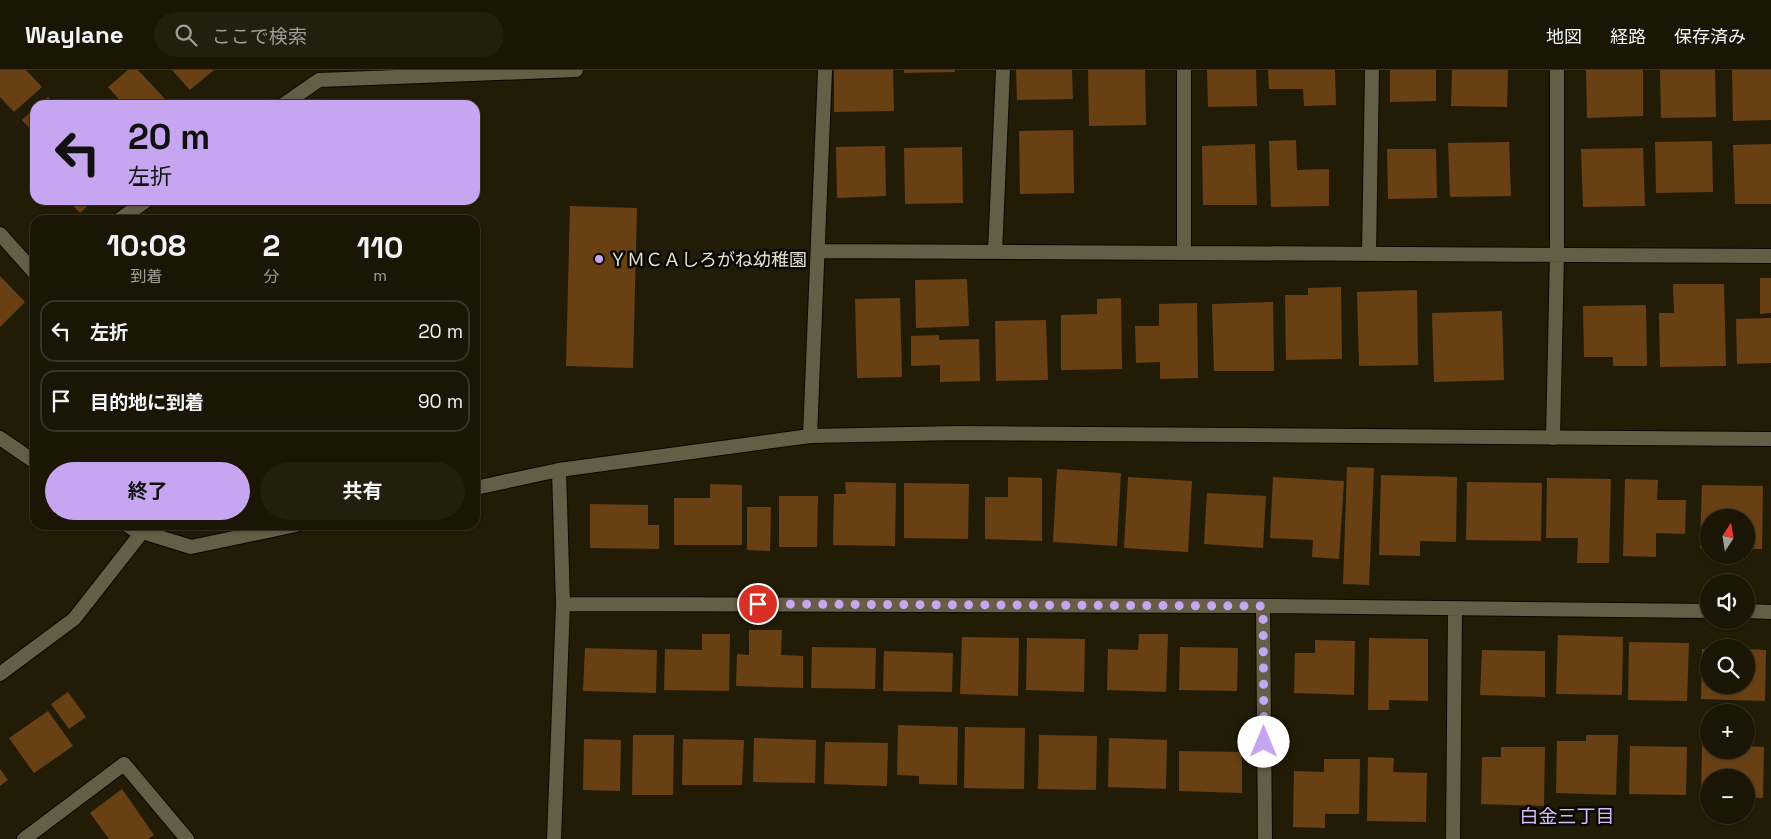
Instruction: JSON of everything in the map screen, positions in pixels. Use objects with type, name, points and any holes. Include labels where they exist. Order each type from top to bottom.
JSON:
[{"type":"street","points":[[291,100],[319,80],[576,70]]},
{"type":"street","points":[[810,436],[825,70]]},
{"type":"street","points":[[995,252],[1003,70]]},
{"type":"street","points":[[1184,70],[1184,253]]},
{"type":"street","points":[[1369,254],[1372,70]]},
{"type":"street","points":[[1553,438],[1557,254],[1557,70]]},
{"type":"street","points":[[126,215],[140,205]]},
{"type":"street","points":[[0,234],[30,267]]},
{"type":"street","points":[[818,251],[1771,256]]},
{"type":"street","points":[[480,487],[559,470],[810,436],[968,433],[1771,439]]},
{"type":"street","points":[[0,438],[30,459]]},
{"type":"street","points":[[554,839],[563,604],[559,470]]},
{"type":"street","points":[[136,530],[191,547],[272,530]]},
{"type":"street","points":[[0,674],[74,619],[142,532]]},
{"type":"street","points":[[563,604],[1263,606],[1700,611]]},
{"type":"street","points":[[1263,606],[1265,839]]},
{"type":"street","points":[[1453,839],[1456,609]]},
{"type":"street","points":[[1755,612],[1771,612]]},
{"type":"street","points":[[24,839],[124,764],[187,839]]},
{"type":"building","points":[[0,70],[26,70],[42,87],[14,112],[0,97]]},
{"type":"building","points":[[128,70],[138,70],[166,100],[120,100],[108,87]]},
{"type":"building","points":[[172,70],[214,70],[190,90]]},
{"type":"building","points":[[834,70],[893,70],[894,111],[834,112]]},
{"type":"building","points":[[904,70],[955,70],[955,72],[904,73]]},
{"type":"building","points":[[1016,70],[1072,70],[1073,99],[1017,100]]},
{"type":"building","points":[[1088,70],[1145,70],[1146,125],[1089,126]]},
{"type":"building","points":[[1207,70],[1256,70],[1257,106],[1208,107]]},
{"type":"building","points":[[1268,70],[1335,70],[1336,105],[1304,106],[1303,89],[1269,89]]},
{"type":"building","points":[[1390,70],[1436,70],[1436,101],[1390,102]]},
{"type":"building","points":[[1452,70],[1508,70],[1507,107],[1451,106]]},
{"type":"building","points":[[1586,70],[1643,70],[1643,116],[1587,118]]},
{"type":"building","points":[[1660,70],[1715,70],[1716,117],[1661,118]]},
{"type":"building","points":[[1732,70],[1771,70],[1771,120],[1733,121]]},
{"type":"building","points":[[30,113],[30,129],[22,120]]},
{"type":"building","points":[[1073,130],[1074,193],[1020,194],[1019,131]]},
{"type":"building","points":[[1296,140],[1297,170],[1329,169],[1329,206],[1271,207],[1269,141]]},
{"type":"building","points":[[1712,141],[1713,192],[1656,193],[1655,142]]},
{"type":"building","points":[[1509,142],[1511,196],[1450,197],[1448,143]]},
{"type":"building","points":[[1255,144],[1257,205],[1203,205],[1202,146]]},
{"type":"building","points":[[1771,144],[1771,204],[1735,204],[1733,145]]},
{"type":"building","points":[[885,146],[886,196],[837,198],[836,147]]},
{"type":"building","points":[[962,147],[963,203],[905,204],[904,148]]},
{"type":"building","points":[[1643,148],[1645,206],[1583,207],[1581,149]]},
{"type":"building","points":[[1387,149],[1436,149],[1437,198],[1388,199]]},
{"type":"building","points":[[73,205],[89,205],[80,213]]},
{"type":"building","points":[[570,206],[637,208],[633,368],[566,366]]},
{"type":"building","points":[[0,276],[25,302],[0,327]]},
{"type":"building","points":[[1760,278],[1771,278],[1771,313],[1760,314]]},
{"type":"building","points":[[967,279],[969,326],[916,328],[915,280]]},
{"type":"building","points":[[1673,284],[1724,284],[1726,366],[1660,367],[1659,313],[1674,313]]},
{"type":"building","points":[[1341,287],[1342,359],[1286,360],[1285,295],[1308,295],[1308,288]]},
{"type":"building","points":[[1417,290],[1418,365],[1359,366],[1357,292]]},
{"type":"building","points":[[900,298],[902,377],[857,378],[855,299]]},
{"type":"building","points":[[1121,298],[1122,369],[1061,370],[1061,315],[1097,314],[1097,299]]},
{"type":"building","points":[[1273,302],[1274,371],[1214,371],[1212,304]]},
{"type":"building","points":[[1197,303],[1198,378],[1160,379],[1160,362],[1136,363],[1135,326],[1159,326],[1159,304]]},
{"type":"building","points":[[1646,305],[1647,366],[1613,366],[1613,357],[1584,357],[1583,306]]},
{"type":"building","points":[[1502,311],[1504,380],[1434,382],[1432,313]]},
{"type":"building","points":[[1771,318],[1771,363],[1737,364],[1736,319]]},
{"type":"building","points":[[1046,320],[1048,380],[996,381],[995,321]]},
{"type":"building","points":[[939,335],[939,340],[979,339],[980,381],[940,382],[940,365],[911,366],[911,336]]},
{"type":"building","points":[[1347,467],[1374,468],[1369,585],[1343,584]]},
{"type":"building","points":[[1057,469],[1121,473],[1117,546],[1053,542]]},
{"type":"building","points":[[1381,475],[1457,477],[1456,542],[1420,541],[1420,556],[1379,555]]},
{"type":"building","points":[[1008,477],[1042,478],[1042,541],[985,539],[985,497],[1008,497]]},
{"type":"building","points":[[1128,477],[1192,481],[1188,552],[1124,548]]},
{"type":"building","points":[[1273,477],[1344,481],[1339,559],[1312,557],[1313,540],[1270,538]]},
{"type":"building","points":[[1547,478],[1611,479],[1609,563],[1577,563],[1578,538],[1546,538]]},
{"type":"building","points":[[1625,479],[1658,480],[1657,500],[1686,500],[1685,534],[1656,533],[1656,557],[1623,556]]},
{"type":"building","points":[[845,482],[896,483],[895,546],[833,545],[834,494],[846,494]]},
{"type":"building","points":[[1467,482],[1542,483],[1541,541],[1466,540]]},
{"type":"building","points":[[904,483],[969,484],[968,539],[904,538]]},
{"type":"building","points":[[710,484],[742,485],[742,545],[674,545],[674,498],[710,498]]},
{"type":"building","points":[[1702,485],[1763,486],[1762,549],[1755,549],[1755,509],[1701,509]]},
{"type":"building","points":[[1207,493],[1266,496],[1263,548],[1204,544]]},
{"type":"building","points":[[779,496],[818,496],[817,547],[779,547]]},
{"type":"building","points":[[590,504],[648,505],[648,525],[659,525],[659,549],[590,548]]},
{"type":"building","points":[[747,507],[771,507],[770,551],[747,550]]},
{"type":"building","points":[[749,630],[782,630],[781,655],[803,656],[803,688],[736,686],[737,654],[749,655]]},
{"type":"building","points":[[702,634],[730,634],[729,691],[664,690],[665,649],[702,650]]},
{"type":"building","points":[[1139,634],[1168,634],[1166,692],[1107,690],[1108,649],[1138,650]]},
{"type":"building","points":[[1558,635],[1623,637],[1622,695],[1556,694]]},
{"type":"building","points":[[962,637],[1019,638],[1018,696],[960,694]]},
{"type":"building","points":[[1027,638],[1085,639],[1084,692],[1026,690]]},
{"type":"building","points":[[1369,638],[1428,639],[1428,701],[1389,700],[1389,710],[1368,710]]},
{"type":"building","points":[[1315,640],[1355,641],[1354,695],[1294,693],[1295,653],[1315,653]]},
{"type":"building","points":[[1629,642],[1689,643],[1687,701],[1628,700]]},
{"type":"building","points":[[812,647],[876,648],[875,689],[811,688]]},
{"type":"building","points":[[1180,647],[1238,648],[1237,691],[1179,690]]},
{"type":"building","points":[[585,648],[657,650],[656,693],[583,691]]},
{"type":"building","points":[[1755,649],[1766,650],[1765,701],[1701,699],[1701,694],[1755,694]]},
{"type":"building","points":[[1482,650],[1545,651],[1545,697],[1480,695]]},
{"type":"building","points":[[884,651],[953,653],[952,692],[883,691]]},
{"type":"building","points":[[68,692],[86,717],[69,729],[51,704]]},
{"type":"building","points":[[48,711],[73,746],[34,773],[9,738]]},
{"type":"building","points":[[898,725],[958,727],[957,785],[919,784],[919,776],[897,775]]},
{"type":"building","points":[[965,727],[1025,728],[1024,789],[964,788]]},
{"type":"building","points":[[633,735],[674,735],[673,795],[632,795]]},
{"type":"building","points":[[1039,735],[1097,736],[1096,790],[1038,789]]},
{"type":"building","points":[[1586,735],[1618,735],[1616,795],[1556,793],[1557,741],[1586,741]]},
{"type":"building","points":[[754,738],[816,740],[815,783],[753,782]]},
{"type":"building","points":[[1109,738],[1167,740],[1166,789],[1108,787]]},
{"type":"building","points":[[584,739],[621,740],[620,791],[583,790]]},
{"type":"building","points":[[683,739],[744,740],[742,785],[682,785]]},
{"type":"building","points":[[825,742],[888,743],[887,786],[824,784]]},
{"type":"building","points":[[1630,746],[1687,747],[1686,795],[1629,794]]},
{"type":"building","points":[[1755,746],[1764,747],[1763,798],[1755,798],[1755,769],[1702,769],[1702,759],[1755,759]]},
{"type":"building","points":[[1501,747],[1545,747],[1544,806],[1481,804],[1482,757],[1501,757]]},
{"type":"building","points":[[1179,751],[1242,752],[1242,793],[1179,791]]},
{"type":"building","points":[[1368,757],[1394,758],[1393,772],[1427,773],[1426,822],[1367,821]]},
{"type":"building","points":[[1324,759],[1360,759],[1359,814],[1325,814],[1325,828],[1293,827],[1294,771],[1324,772]]},
{"type":"building","points":[[0,769],[8,780],[0,786]]},
{"type":"building","points":[[122,789],[154,835],[148,839],[109,839],[90,813]]},
{"type":"place","name":"ＹＭＣＡしろがね幼稚園","points":[[599,259]]},
{"type":"district","name":"白金三丁目","points":[[1567,816]]},
{"type":"route","points":[[758,604],[1263,606],[1264,742]]}]
